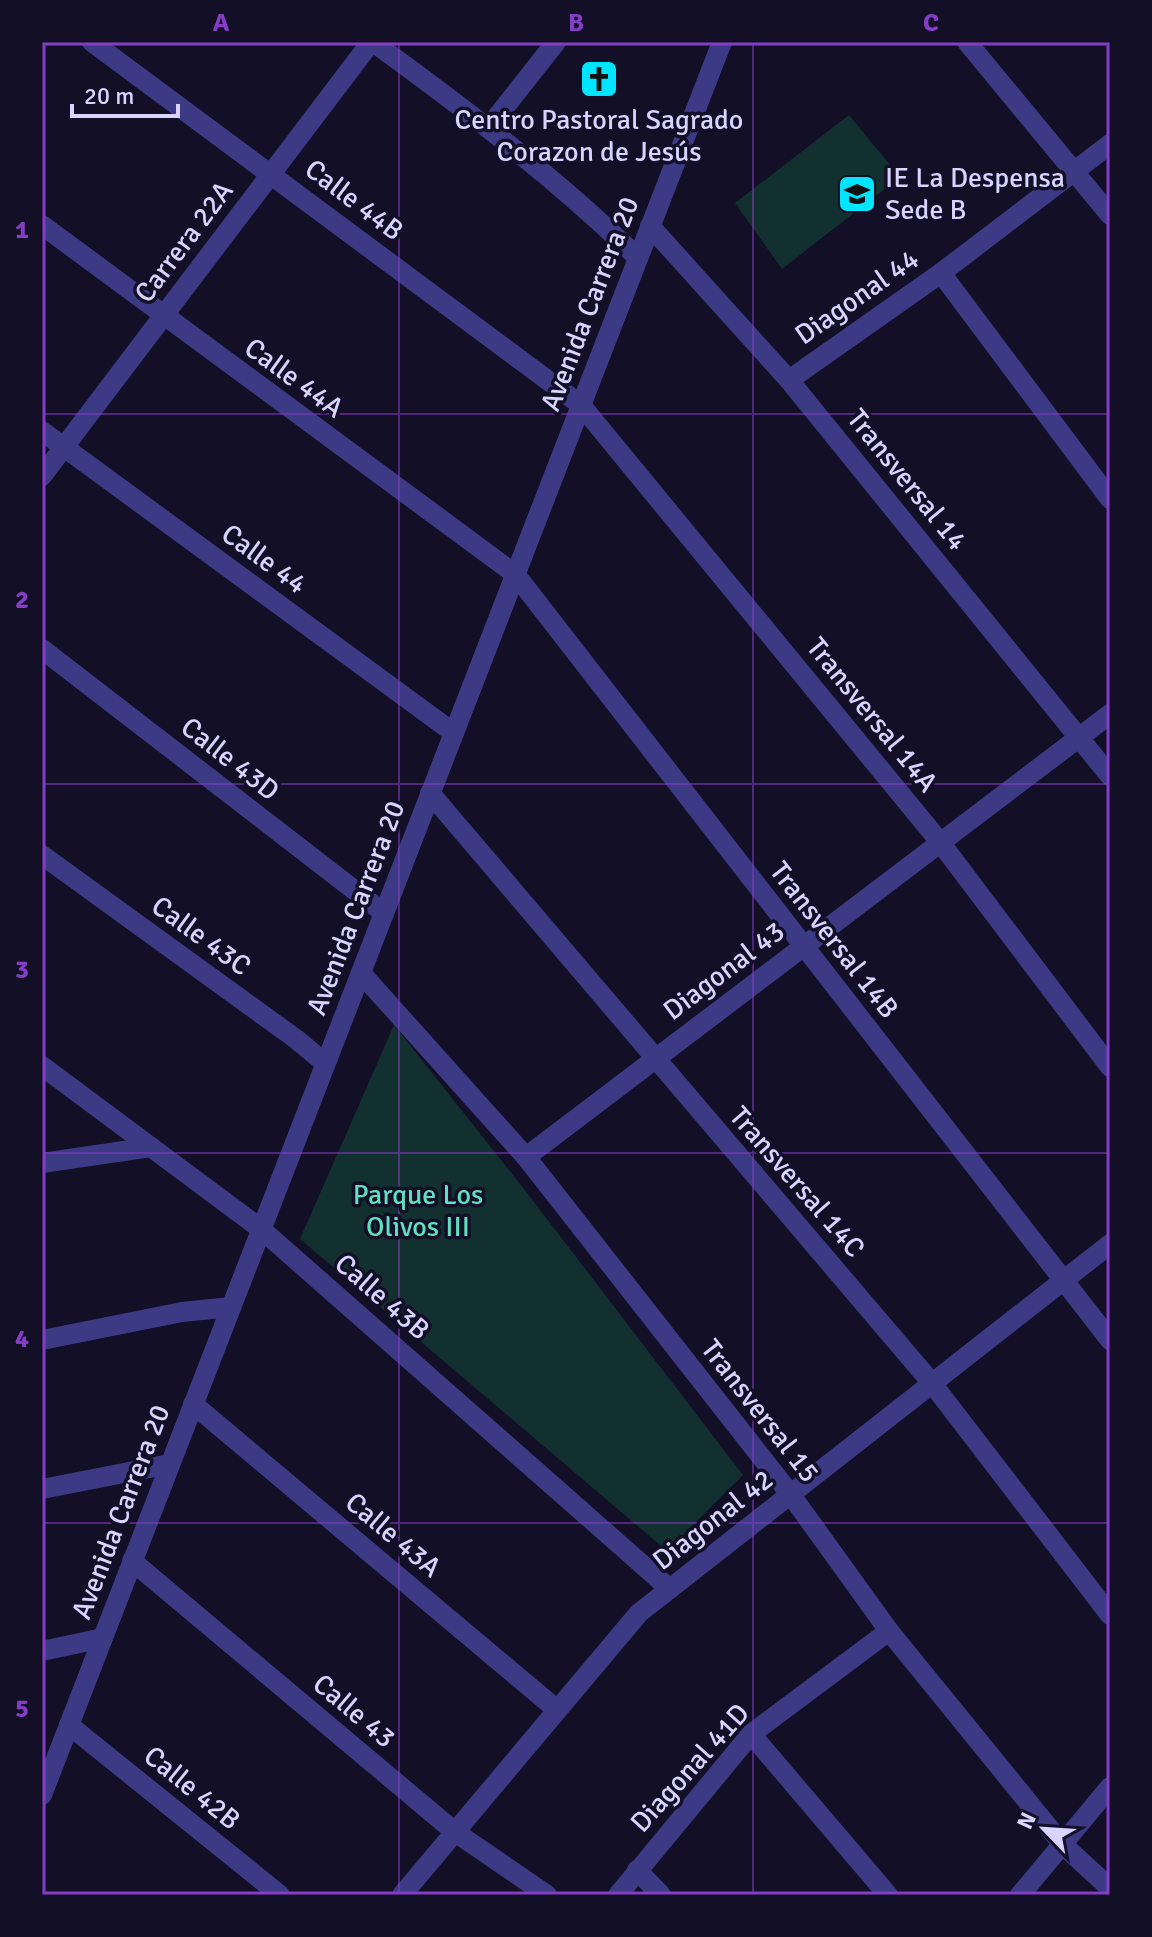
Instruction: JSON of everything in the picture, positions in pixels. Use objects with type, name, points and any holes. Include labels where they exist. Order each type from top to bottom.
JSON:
[{"type":"street","name":"Calle 44B","points":[[92,42],[581,405]]},
{"type":"street","name":"Carrera 22A","points":[[42,476],[372,42]]},
{"type":"street","points":[[372,42],[489,127],[638,258]]},
{"type":"street","points":[[489,127],[556,42]]},
{"type":"street","name":"Avenida Carrera 20","points":[[42,1795],[722,42]]},
{"type":"street","points":[[967,42],[1076,170],[1110,215]]},
{"type":"street","name":"Diagonal 44","points":[[789,380],[941,273],[1110,144]]},
{"type":"street","name":"Calle 44A","points":[[42,225],[515,574]]},
{"type":"street","name":"Transversal 14","points":[[650,226],[789,380],[1110,776]]},
{"type":"street","points":[[941,273],[1110,499]]},
{"type":"street","name":"Transversal 14A","points":[[581,405],[940,842],[1110,1067]]},
{"type":"street","name":"Calle 44","points":[[42,431],[454,733]]},
{"type":"street","name":"Transversal 14B","points":[[515,574],[1110,1340]]},
{"type":"street","name":"Calle 43D","points":[[42,649],[384,913]]},
{"type":"street","name":"Diagonal 43","points":[[526,1157],[1110,714]]},
{"type":"street","name":"Transversal 14C","points":[[430,793],[931,1382],[1110,1615]]},
{"type":"street","name":"Calle 43C","points":[[42,855],[325,1063]]},
{"type":"street","name":"Transversal 15","points":[[361,973],[526,1157],[791,1495],[889,1631],[1063,1845],[1110,1888]]},
{"type":"street","name":"Calle 43B","points":[[42,1066],[261,1229],[670,1589]]},
{"type":"street","points":[[42,1163],[151,1147]]},
{"type":"street","name":"Diagonal 42","points":[[402,1895],[639,1613],[1110,1244]]},
{"type":"street","points":[[42,1340],[182,1312],[231,1307]]},
{"type":"street","name":"Calle 43A","points":[[193,1404],[556,1709]]},
{"type":"street","points":[[42,1489],[170,1464]]},
{"type":"street","name":"Calle 43","points":[[132,1561],[455,1832],[547,1895]]},
{"type":"street","name":"Diagonal 41D","points":[[618,1895],[751,1734],[889,1631]]},
{"type":"street","points":[[42,1651],[103,1638]]},
{"type":"street","name":"Calle 42B","points":[[69,1725],[280,1895]]},
{"type":"street","points":[[751,1734],[888,1895]]},
{"type":"street","points":[[1020,1895],[1110,1787]]},
{"type":"street","points":[[637,1870],[661,1895]]},
{"type":"green space","points":[[849,115],[900,177],[782,269],[735,203]]},
{"type":"green space","name":"Parque Los Olivos III","points":[[394,1025],[743,1475],[667,1551],[300,1239]]},
{"type":"place","name":"Centro Pastoral Sagrado Corazon de Jesús","points":[[599,79]]},
{"type":"place","name":"IE La Despensa Sede B","points":[[857,194]]}]
